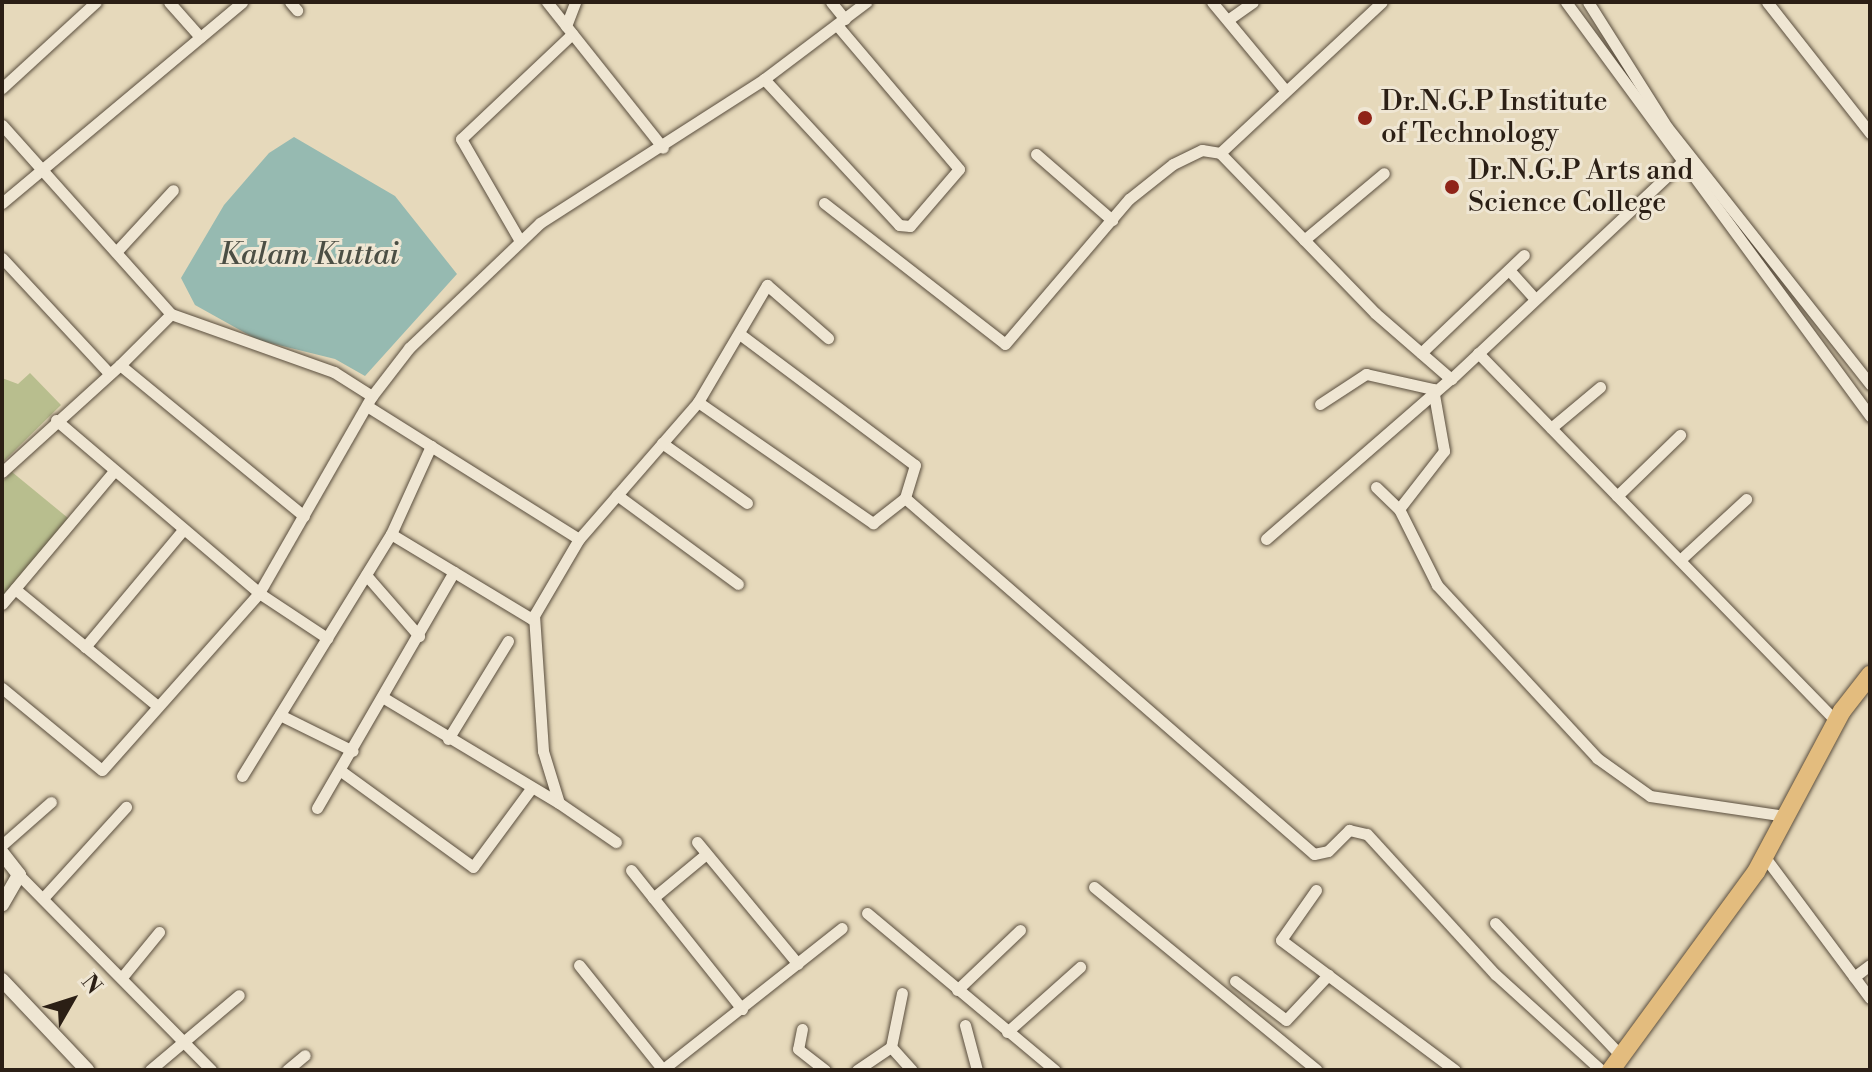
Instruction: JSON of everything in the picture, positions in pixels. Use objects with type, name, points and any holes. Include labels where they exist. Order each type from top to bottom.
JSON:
[{"type":"main road","points":[[1616,1063],[1764,856],[1836,721],[1870,675]]},
{"type":"street","points":[[2,88],[96,2]]},
{"type":"street","points":[[169,2],[200,37]]},
{"type":"street","points":[[2,203],[242,2]]},
{"type":"street","points":[[547,2],[663,148]]},
{"type":"street","points":[[520,241],[461,139],[569,30],[575,2]]},
{"type":"street","points":[[764,79],[899,225],[910,226],[959,169],[841,22],[831,2]]},
{"type":"street","points":[[2,688],[102,770],[154,703],[259,593],[370,401],[409,348],[520,241],[764,79],[866,2]]},
{"type":"street","points":[[1212,2],[1285,90]]},
{"type":"street","points":[[1229,19],[1253,2]]},
{"type":"street","points":[[1220,153],[1382,2]]},
{"type":"street","points":[[1566,2],[1680,164],[1870,416]]},
{"type":"street","points":[[1588,2],[1667,127],[1870,384]]},
{"type":"street","points":[[1767,2],[1870,133]]},
{"type":"street","points":[[2,125],[171,314],[334,372],[431,446],[579,539]]},
{"type":"street","points":[[824,203],[1005,344],[1112,220],[1173,164],[1202,150],[1220,153],[1304,240],[1451,378]]},
{"type":"street","points":[[1036,154],[1112,220]]},
{"type":"street","points":[[1266,539],[1433,389],[1451,378],[1680,164]]},
{"type":"street","points":[[1304,240],[1384,173]]},
{"type":"street","points":[[116,252],[173,190]]},
{"type":"street","points":[[1421,353],[1524,255]]},
{"type":"street","points":[[2,258],[109,373]]},
{"type":"street","points":[[1509,270],[1535,299]]},
{"type":"street","points":[[559,803],[543,751],[534,615],[579,539],[698,402],[741,335],[767,285],[828,338]]},
{"type":"street","points":[[2,472],[120,365],[171,314]]},
{"type":"street","points":[[698,402],[873,523],[905,498],[915,465],[741,335]]},
{"type":"street","points":[[1478,353],[1836,721]]},
{"type":"street","points":[[120,365],[304,516]]},
{"type":"street","points":[[1320,404],[1366,374],[1433,389]]},
{"type":"street","points":[[1551,428],[1600,387]]},
{"type":"street","points":[[1399,509],[1444,451],[1433,389]]},
{"type":"street","points":[[56,420],[182,531],[259,593],[327,638]]},
{"type":"street","points":[[1617,496],[1680,435]]},
{"type":"street","points":[[662,443],[747,503]]},
{"type":"street","points":[[242,776],[391,534],[431,446]]},
{"type":"street","points":[[2,604],[113,472]]},
{"type":"street","points":[[1376,487],[1399,509],[1437,585],[1597,758],[1650,796],[1785,816]]},
{"type":"street","points":[[617,495],[738,584]]},
{"type":"street","points":[[905,498],[1314,854],[1328,851],[1349,830],[1367,834],[1495,974],[1601,1070]]},
{"type":"street","points":[[1680,560],[1746,499]]},
{"type":"street","points":[[85,647],[182,531]]},
{"type":"street","points":[[391,534],[534,615]]},
{"type":"street","points":[[317,808],[384,698],[454,572]]},
{"type":"street","points":[[366,575],[419,636]]},
{"type":"street","points":[[15,589],[154,703]]},
{"type":"street","points":[[448,739],[508,641]]},
{"type":"street","points":[[384,698],[530,790],[559,803],[616,842]]},
{"type":"street","points":[[280,715],[353,751]]},
{"type":"street","points":[[341,771],[473,867],[530,790]]},
{"type":"street","points":[[2,845],[51,802]]},
{"type":"street","points":[[44,897],[126,807]]},
{"type":"street","points":[[697,842],[798,964]]},
{"type":"street","points":[[2,853],[19,875],[123,976],[211,1070]]},
{"type":"street","points":[[653,898],[706,854]]},
{"type":"street","points":[[1764,856],[1870,998]]},
{"type":"street","points":[[631,870],[742,1009]]},
{"type":"street","points":[[2,904],[19,875]]},
{"type":"street","points":[[1094,887],[1317,1070]]},
{"type":"street","points":[[1316,890],[1281,940],[1455,1070]]},
{"type":"street","points":[[867,913],[1055,1070]]},
{"type":"street","points":[[1495,923],[1616,1063]]},
{"type":"street","points":[[579,965],[663,1070],[842,928]]},
{"type":"street","points":[[957,990],[1020,930]]},
{"type":"street","points":[[123,976],[159,932]]},
{"type":"street","points":[[1854,977],[1870,965]]},
{"type":"street","points":[[1007,1032],[1080,967]]},
{"type":"street","points":[[1235,981],[1286,1020],[1328,975]]},
{"type":"street","points":[[2,980],[87,1070]]},
{"type":"street","points":[[857,1070],[891,1047],[902,993]]},
{"type":"street","points":[[150,1070],[239,995]]},
{"type":"street","points":[[965,1025],[977,1070]]},
{"type":"street","points":[[802,1029],[798,1049],[825,1070]]},
{"type":"street","points":[[891,1047],[912,1070]]},
{"type":"street","points":[[287,1070],[305,1055]]},
{"type":"green space","points":[[30,373],[61,405],[2,463],[2,378],[18,384]]},
{"type":"green space","points":[[12,472],[68,518],[2,597],[2,482]]},
{"type":"water","name":"Kalam Kuttai","points":[[294,137],[395,196],[457,274],[365,376],[335,359],[258,340],[195,305],[181,278],[224,205],[269,153]]},
{"type":"place","name":"Dr.N.G.P Institute of Technology","points":[[1365,118]]},
{"type":"place","name":"Dr.N.G.P Arts and Science College","points":[[1452,187]]}]
